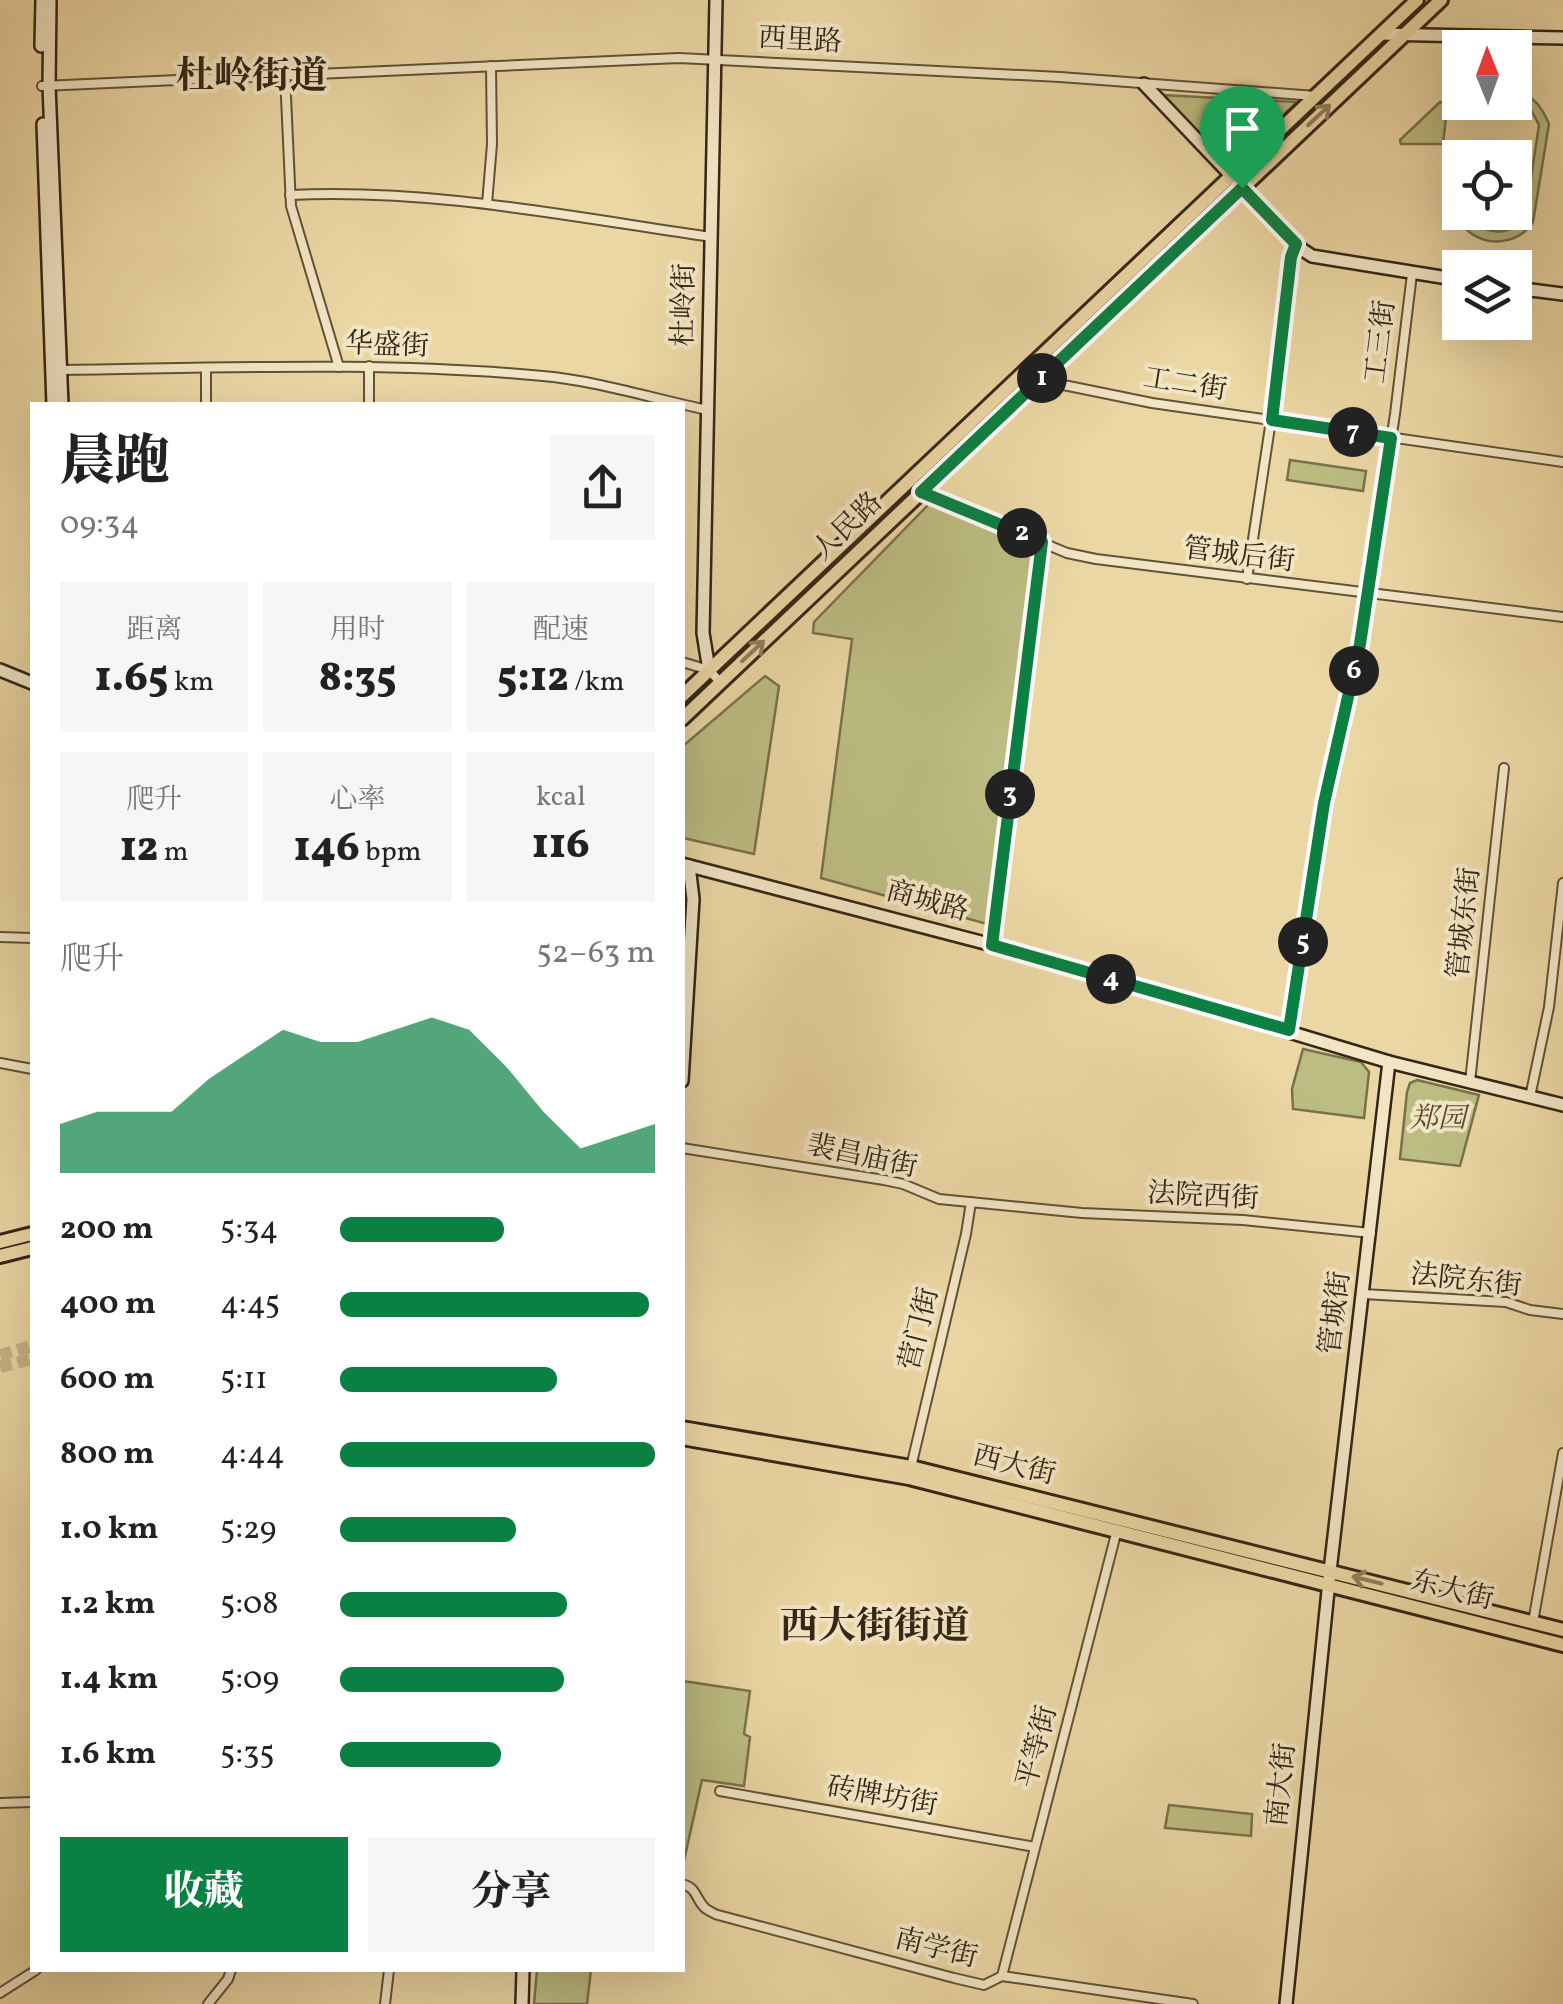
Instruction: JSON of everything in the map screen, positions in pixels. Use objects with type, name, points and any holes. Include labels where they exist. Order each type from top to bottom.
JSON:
[{"type":"main road","name":"人民路","points":[[685,693],[1417,0]]},
{"type":"main road","name":"人民路","points":[[685,715],[1440,0]]},
{"type":"main road","points":[[0,1242],[30,1234]]},
{"type":"main road","points":[[0,1256],[30,1248]]},
{"type":"main road","name":"西大街","points":[[685,1429],[912,1467],[1330,1578]]},
{"type":"main road","name":"西大街","points":[[685,1439],[909,1478],[1330,1578]]},
{"type":"main road","name":"东大街","points":[[1330,1578],[1563,1630]]},
{"type":"main road","name":"东大街","points":[[1330,1578],[1563,1646]]},
{"type":"street","points":[[42,0],[62,402]]},
{"type":"street","points":[[50,0],[46,86],[53,402]]},
{"type":"street","name":"杜岭街","points":[[709,670],[703,633],[716,0]]},
{"type":"street","points":[[1381,34],[1563,38]]},
{"type":"street","name":"西里路","points":[[46,86],[646,58],[992,73],[1316,96]]},
{"type":"street","points":[[487,204],[492,144],[491,66]]},
{"type":"street","points":[[286,75],[290,195],[339,366]]},
{"type":"street","points":[[1144,84],[1230,177],[1312,256],[1442,278]]},
{"type":"street","points":[[290,195],[375,194],[487,204],[711,237]]},
{"type":"street","points":[[1248,580],[1291,257],[1296,244]]},
{"type":"street","name":"工三街","points":[[1289,1030],[1324,803],[1360,644],[1412,274]]},
{"type":"street","points":[[1532,290],[1563,294]]},
{"type":"street","points":[[369,366],[369,402]]},
{"type":"street","name":"华盛街","points":[[61,370],[369,366],[579,380],[674,402]]},
{"type":"street","points":[[206,368],[206,402]]},
{"type":"street","name":"工二街","points":[[1039,380],[1152,404],[1563,462]]},
{"type":"street","name":"华盛街","points":[[685,405],[708,410]]},
{"type":"street","name":"管城后街","points":[[921,492],[1067,553],[1125,565],[1563,617]]},
{"type":"street","points":[[992,945],[1042,542]]},
{"type":"street","points":[[685,663],[709,670],[720,682]]},
{"type":"street","points":[[0,670],[30,683]]},
{"type":"street","name":"管城东街","points":[[1470,1082],[1504,768]]},
{"type":"street","points":[[685,1031],[693,899],[686,865]]},
{"type":"street","name":"商城路","points":[[686,865],[992,945],[1389,1062],[1563,1105]]},
{"type":"street","points":[[1530,1098],[1550,1007],[1563,883]]},
{"type":"street","points":[[0,937],[30,938]]},
{"type":"street","name":"管城街","points":[[1330,1578],[1389,1062]]},
{"type":"street","points":[[0,1064],[30,1069]]},
{"type":"street","name":"裴昌庙街","points":[[685,1148],[884,1180],[939,1199],[1032,1208]]},
{"type":"street","name":"营门街","points":[[912,1467],[971,1202]]},
{"type":"street","name":"法院西街","points":[[1032,1208],[1371,1232]]},
{"type":"street","name":"法院东街","points":[[1363,1294],[1506,1302],[1563,1314]]},
{"type":"street","points":[[1533,1622],[1563,1453]]},
{"type":"street","name":"平等街","points":[[1002,1976],[1118,1530]]},
{"type":"street","name":"南大街","points":[[1286,2004],[1330,1578]]},
{"type":"street","name":"砖牌坊街","points":[[720,1792],[1035,1847]]},
{"type":"street","points":[[0,1803],[30,1802]]},
{"type":"street","name":"南学街","points":[[685,1885],[697,1893],[706,1909],[718,1915],[984,1985],[1002,1976],[1194,2004]]},
{"type":"street","points":[[0,1993],[33,1972]]},
{"type":"street","points":[[208,2004],[230,1972]]},
{"type":"street","points":[[385,2004],[389,1972]]},
{"type":"street","points":[[522,2004],[523,1972]]},
{"type":"green space","points":[[1162,95],[1297,102],[1229,167]]},
{"type":"green space","points":[[1532,99],[1549,124],[1532,223],[1532,171],[1539,125],[1532,112]]},
{"type":"green space","points":[[1442,103],[1442,120],[1446,120],[1442,144],[1401,144],[1400,140]]},
{"type":"green space","points":[[1467,230],[1488,230],[1526,230],[1509,240],[1490,241]]},
{"type":"green space","points":[[1290,460],[1366,471],[1363,491],[1287,480]]},
{"type":"green space","points":[[930,503],[1032,548],[1037,556],[987,924],[821,878],[852,639],[813,633],[814,622]]},
{"type":"green space","points":[[765,676],[779,686],[754,854],[685,838],[685,744]]},
{"type":"green space","points":[[1303,1049],[1361,1062],[1369,1072],[1364,1118],[1293,1109],[1292,1089]]},
{"type":"green space","name":"郑园","points":[[1417,1080],[1479,1095],[1460,1166],[1400,1159],[1407,1092],[1410,1083]]},
{"type":"green space","points":[[685,1681],[750,1691],[744,1734],[750,1737],[744,1786],[702,1780],[685,1856]]},
{"type":"green space","points":[[1169,1805],[1252,1814],[1251,1836],[1165,1828]]},
{"type":"green space","points":[[537,1972],[591,1972],[587,2004],[534,2004]]},
{"type":"tunnel","points":[[0,1355],[30,1347]]},
{"type":"tunnel","points":[[0,1367],[30,1360]]},
{"type":"district","name":"杜岭街道","points":[[252,78]]},
{"type":"district","name":"西大街街道","points":[[875,1628]]},
{"type":"route","points":[[1242,188],[1296,244],[1291,257],[1272,420],[1391,438],[1360,644],[1324,803],[1289,1030],[992,945],[1042,542],[921,492],[1242,188]]}]
